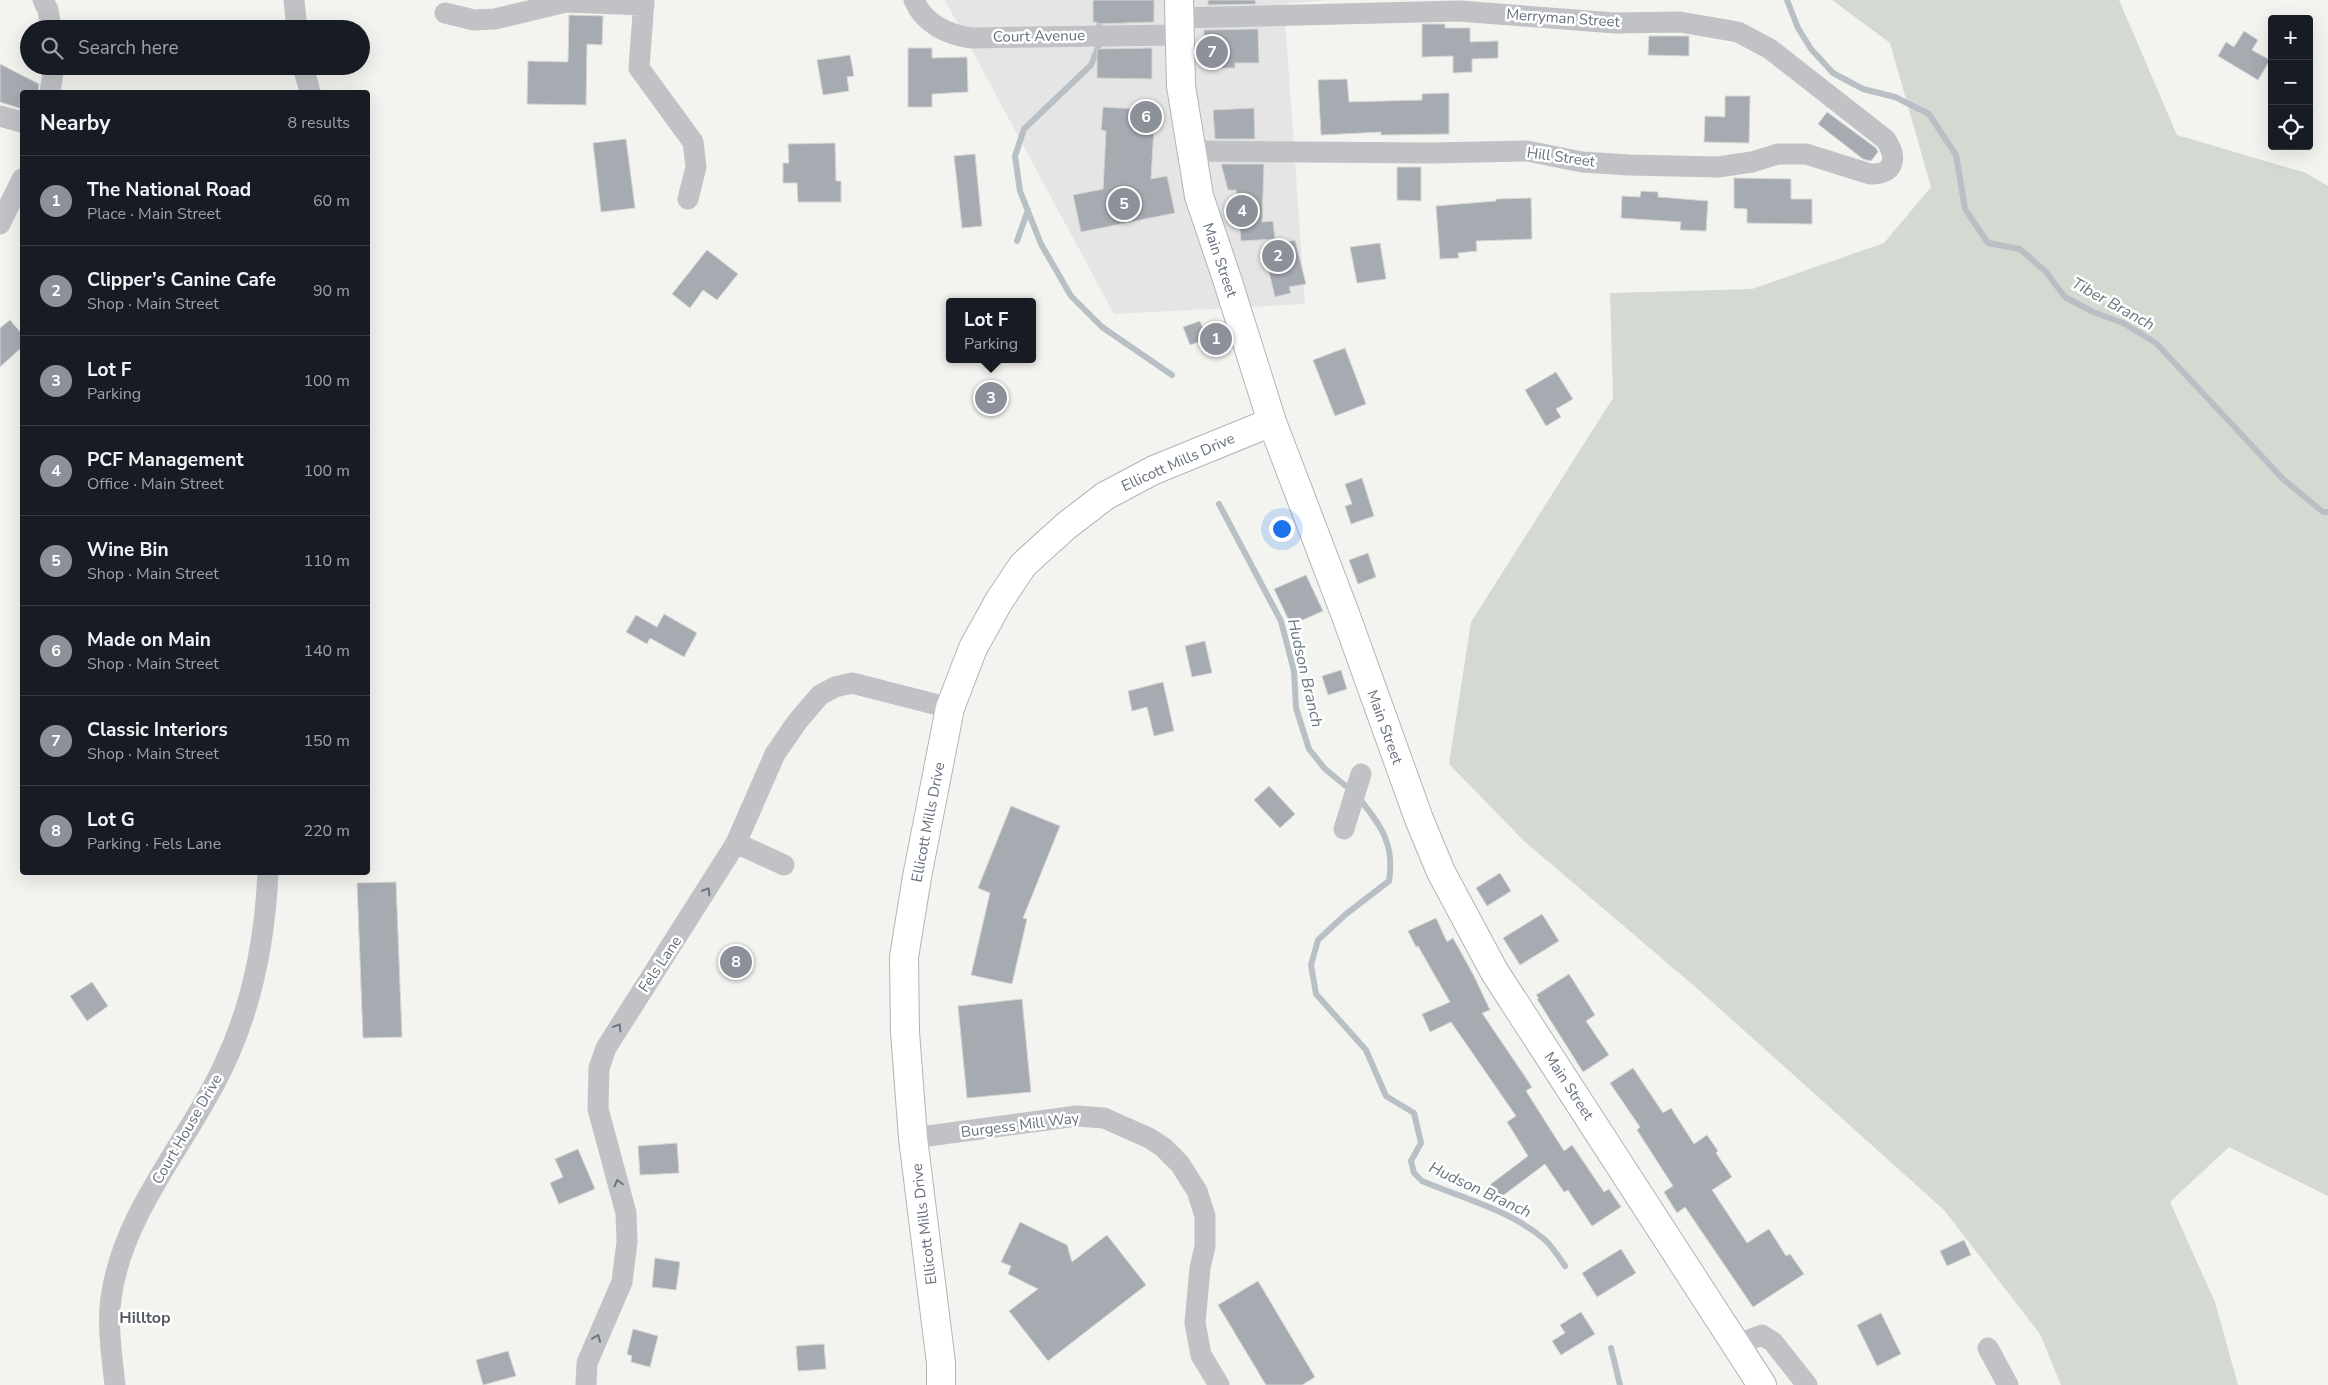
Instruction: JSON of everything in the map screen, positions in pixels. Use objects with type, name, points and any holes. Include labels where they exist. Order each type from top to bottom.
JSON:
[{"type":"main road","name":"Main Street","points":[[1179,17],[1181,86],[1190,151],[1199,196],[1228,279],[1272,422],[1346,616],[1419,819],[1441,872],[1494,971],[1762,1385]]},
{"type":"main road","name":"Ellicott Mills Drive","points":[[942,1385],[914,1138],[906,1032],[904,957],[916,877],[950,708],[973,648],[999,601],[1024,565],[1066,526],[1105,496],[1154,470],[1272,422]]},
{"type":"street","points":[[43,0],[48,10],[50,20]]},
{"type":"street","points":[[294,0],[296,20]]},
{"type":"street","name":"Court Avenue","points":[[914,0],[927,18],[939,28],[954,35],[972,38],[1106,34],[1179,17]]},
{"type":"street","points":[[445,12],[474,20],[495,19],[532,5],[566,2],[644,3],[639,68],[693,142],[696,168],[688,199]]},
{"type":"street","name":"Merryman Street","points":[[1179,17],[1459,10],[1615,23],[1680,22],[1738,32],[1770,49],[1885,139],[1893,153],[1893,163]]},
{"type":"street","points":[[50,90],[53,75]]},
{"type":"street","points":[[305,75],[309,90]]},
{"type":"street","points":[[0,116],[20,121]]},
{"type":"street","name":"Hill Street","points":[[1190,151],[1431,153],[1528,151],[1582,162],[1629,166],[1718,167],[1752,162],[1778,154],[1806,154],[1878,175],[1893,163]]},
{"type":"street","points":[[0,224],[20,184]]},
{"type":"street","name":"Fels Lane","points":[[586,1385],[587,1363],[622,1282],[627,1242],[626,1213],[598,1108],[599,1068],[606,1048],[689,920],[736,843],[776,754],[797,722],[820,695],[836,687],[852,683],[950,708]]},
{"type":"street","points":[[1344,829],[1361,774]]},
{"type":"street","points":[[736,843],[784,865]]},
{"type":"street","name":"Court House Drive","points":[[115,1385],[110,1330],[111,1298],[118,1264],[136,1218],[197,1117],[224,1067],[243,1020],[258,969],[266,916],[268,875]]},
{"type":"street","name":"Burgess Mill Way","points":[[914,1138],[1077,1116],[1104,1118],[1150,1138],[1163,1147],[1180,1164],[1197,1190],[1205,1216],[1205,1246],[1200,1268],[1195,1323],[1201,1354],[1219,1385]]},
{"type":"street","points":[[1736,1345],[1762,1335],[1773,1342],[1807,1385]]},
{"type":"street","points":[[1988,1348],[2008,1385]]},
{"type":"shaded area","points":[[945,0],[1329,0],[1284,4],[1305,304],[1114,314]]},
{"type":"shaded area","points":[[1832,0],[2119,0],[2177,135],[2306,173],[2328,186],[2328,1196],[2229,1147],[2170,1202],[2215,1302],[2238,1385],[2061,1385],[2040,1334],[1944,1210],[1700,991],[1524,841],[1449,764],[1471,622],[1613,398],[1610,293],[1752,289],[1884,243],[1931,187],[1890,43]]},
{"type":"building","points":[[1093,0],[1154,0],[1154,22],[1097,24],[1097,22],[1093,22]]},
{"type":"building","points":[[1208,0],[1255,0],[1256,4],[1208,5]]},
{"type":"building","points":[[569,15],[603,16],[602,45],[587,44],[586,105],[527,104],[528,61],[568,62]]},
{"type":"building","points":[[1422,24],[1445,24],[1445,28],[1470,28],[1470,42],[1498,41],[1498,58],[1472,59],[1472,72],[1453,73],[1453,56],[1422,57]]},
{"type":"building","points":[[1258,29],[1259,63],[1235,63],[1235,68],[1204,68],[1204,30]]},
{"type":"building","points":[[2244,31],[2258,40],[2252,50],[2268,59],[2268,63],[2258,80],[2218,56],[2226,42],[2234,47]]},
{"type":"building","points":[[1649,36],[1689,36],[1689,56],[1648,55]]},
{"type":"building","points":[[908,48],[932,48],[932,58],[967,57],[968,92],[932,94],[932,107],[908,107]]},
{"type":"building","points":[[1152,48],[1152,79],[1097,78],[1097,49]]},
{"type":"building","points":[[850,55],[854,76],[847,77],[849,91],[823,95],[817,60]]},
{"type":"building","points":[[0,64],[39,84],[38,90],[20,90],[20,108],[0,102]]},
{"type":"building","points":[[1347,79],[1349,102],[1422,100],[1422,94],[1449,93],[1449,134],[1381,135],[1381,132],[1321,135],[1318,80]]},
{"type":"building","points":[[1725,96],[1750,96],[1749,143],[1704,142],[1705,116],[1725,117]]},
{"type":"building","points":[[1103,107],[1155,110],[1151,179],[1167,176],[1175,213],[1081,232],[1073,195],[1103,189],[1106,131],[1101,130]]},
{"type":"building","points":[[1254,108],[1255,139],[1215,139],[1213,110]]},
{"type":"building","points":[[1827,112],[1876,148],[1878,152],[1871,161],[1863,159],[1818,124]]},
{"type":"building","points":[[626,139],[635,208],[601,212],[593,143]]},
{"type":"building","points":[[835,143],[836,181],[841,181],[841,202],[798,202],[797,183],[783,183],[783,163],[789,163],[788,144]]},
{"type":"building","points":[[975,154],[982,226],[962,228],[954,156]]},
{"type":"building","points":[[1221,164],[1264,164],[1262,222],[1273,221],[1275,239],[1241,241],[1236,190],[1228,190]]},
{"type":"building","points":[[1397,167],[1421,167],[1421,201],[1397,200]]},
{"type":"building","points":[[1734,178],[1791,179],[1791,199],[1812,199],[1812,224],[1747,223],[1747,209],[1734,208]]},
{"type":"building","points":[[1641,191],[1658,192],[1658,197],[1708,201],[1706,231],[1680,230],[1681,222],[1621,218],[1622,196],[1640,197]]},
{"type":"building","points":[[1531,198],[1532,239],[1476,241],[1477,251],[1458,253],[1459,258],[1440,259],[1436,206],[1496,201],[1496,199]]},
{"type":"building","points":[[1295,240],[1306,284],[1289,287],[1291,293],[1275,297],[1263,247]]},
{"type":"building","points":[[1380,243],[1386,279],[1357,283],[1350,247]]},
{"type":"building","points":[[707,250],[738,274],[717,300],[703,290],[690,308],[672,294]]},
{"type":"building","points":[[10,320],[20,332],[20,349],[0,367],[0,328]]},
{"type":"building","points":[[1200,321],[1207,339],[1190,345],[1183,327]]},
{"type":"building","points":[[1345,348],[1366,404],[1335,416],[1313,360]]},
{"type":"building","points":[[1556,372],[1573,399],[1556,409],[1561,417],[1546,426],[1525,390]]},
{"type":"building","points":[[1362,478],[1374,516],[1351,524],[1345,506],[1352,504],[1345,484]]},
{"type":"building","points":[[1368,553],[1376,577],[1358,584],[1349,560]]},
{"type":"building","points":[[1306,575],[1323,611],[1291,625],[1274,589]]},
{"type":"building","points":[[664,614],[697,633],[684,657],[650,638],[647,644],[626,632],[636,615],[657,627]]},
{"type":"building","points":[[1205,641],[1212,673],[1192,677],[1185,646]]},
{"type":"building","points":[[1341,670],[1347,689],[1328,695],[1322,676]]},
{"type":"building","points":[[1163,682],[1174,731],[1154,736],[1147,707],[1132,711],[1128,691]]},
{"type":"building","points":[[1269,786],[1295,814],[1280,828],[1254,800]]},
{"type":"building","points":[[1011,806],[1060,826],[1023,918],[1027,919],[1012,984],[971,975],[990,893],[978,888]]},
{"type":"building","points":[[1500,873],[1511,891],[1487,906],[1476,888]]},
{"type":"building","points":[[396,882],[402,1037],[363,1038],[357,883]]},
{"type":"building","points":[[1542,914],[1559,941],[1520,965],[1503,938]]},
{"type":"building","points":[[1436,918],[1447,942],[1453,938],[1474,976],[1490,1010],[1482,1013],[1532,1087],[1526,1091],[1564,1151],[1572,1145],[1604,1192],[1609,1189],[1621,1207],[1592,1226],[1568,1190],[1564,1192],[1545,1164],[1497,1200],[1487,1187],[1528,1156],[1507,1122],[1516,1116],[1451,1022],[1430,1032],[1422,1014],[1450,1002],[1408,931]]},
{"type":"building","points":[[1569,974],[1595,1015],[1586,1021],[1609,1055],[1583,1072],[1536,995]]},
{"type":"building","points":[[92,982],[108,1006],[87,1021],[70,996]]},
{"type":"building","points":[[1022,999],[1031,1092],[967,1098],[958,1006]]},
{"type":"building","points":[[1633,1068],[1663,1113],[1671,1108],[1694,1144],[1707,1135],[1718,1151],[1716,1153],[1732,1177],[1712,1190],[1747,1243],[1769,1229],[1786,1256],[1790,1254],[1804,1274],[1753,1307],[1685,1207],[1677,1213],[1664,1192],[1673,1186],[1637,1130],[1640,1127],[1610,1083]]},
{"type":"building","points":[[677,1143],[679,1173],[640,1175],[638,1146]]},
{"type":"building","points":[[578,1149],[595,1189],[559,1204],[550,1183],[563,1177],[555,1159]]},
{"type":"building","points":[[1020,1222],[1067,1245],[1072,1262],[1107,1235],[1146,1285],[1048,1361],[1009,1311],[1038,1289],[1008,1274],[1011,1266],[1001,1262]]},
{"type":"building","points":[[1964,1240],[1971,1255],[1947,1266],[1940,1251]]},
{"type":"building","points":[[1621,1249],[1636,1273],[1597,1297],[1582,1273]]},
{"type":"building","points":[[655,1258],[680,1262],[676,1290],[652,1287]]},
{"type":"building","points":[[1258,1281],[1315,1377],[1302,1385],[1266,1385],[1218,1305]]},
{"type":"building","points":[[1581,1312],[1595,1334],[1561,1355],[1552,1341],[1565,1333],[1560,1325]]},
{"type":"building","points":[[1881,1313],[1901,1354],[1877,1366],[1857,1325]]},
{"type":"building","points":[[633,1329],[658,1336],[650,1367],[631,1362],[632,1356],[627,1354]]},
{"type":"building","points":[[824,1344],[826,1369],[798,1371],[796,1346]]},
{"type":"building","points":[[508,1351],[516,1376],[483,1385],[476,1360]]},
{"type":"waterway","name":"Hudson Branch","points":[[1099,0],[1099,45],[1091,65],[1024,129],[1015,156],[1020,191],[1041,244],[1071,296],[1102,327],[1172,375]]},
{"type":"waterway","name":"Tiber Branch","points":[[1787,0],[1798,28],[1811,49],[1833,73],[1863,89],[1895,97],[1929,114],[1956,155],[1965,209],[1988,243],[2020,249],[2046,272],[2065,297],[2093,312],[2123,323],[2156,343],[2283,479],[2323,512],[2328,512]]},
{"type":"waterway","points":[[1017,241],[1028,210]]},
{"type":"waterway","name":"Hudson Branch","points":[[1219,504],[1281,621],[1294,671],[1296,708],[1309,749],[1325,769],[1352,791]]},
{"type":"waterway","name":"Hudson Branch","points":[[1359,798],[1380,827],[1388,846],[1390,856],[1389,881],[1346,914],[1318,940],[1311,965],[1316,994],[1366,1050],[1386,1096],[1414,1113],[1421,1143],[1411,1161],[1414,1173],[1422,1181],[1501,1212],[1531,1229],[1547,1242],[1565,1266]]},
{"type":"waterway","name":"Hudson Branch","points":[[1611,1348],[1620,1385]]},
{"type":"place","name":"Classic Interiors","points":[[1212,52]]},
{"type":"place","name":"Made on Main","points":[[1146,117]]},
{"type":"place","name":"Wine Bin","points":[[1124,204]]},
{"type":"place","name":"PCF Management","points":[[1242,211]]},
{"type":"place","name":"Clipper’s Canine Cafe","points":[[1278,256]]},
{"type":"place","name":"The National Road","points":[[1216,339]]},
{"type":"place","name":"Lot F","points":[[991,398]]},
{"type":"place","name":"Lot G","points":[[736,962]]},
{"type":"district","name":"Hilltop","points":[[145,1318]]}]
